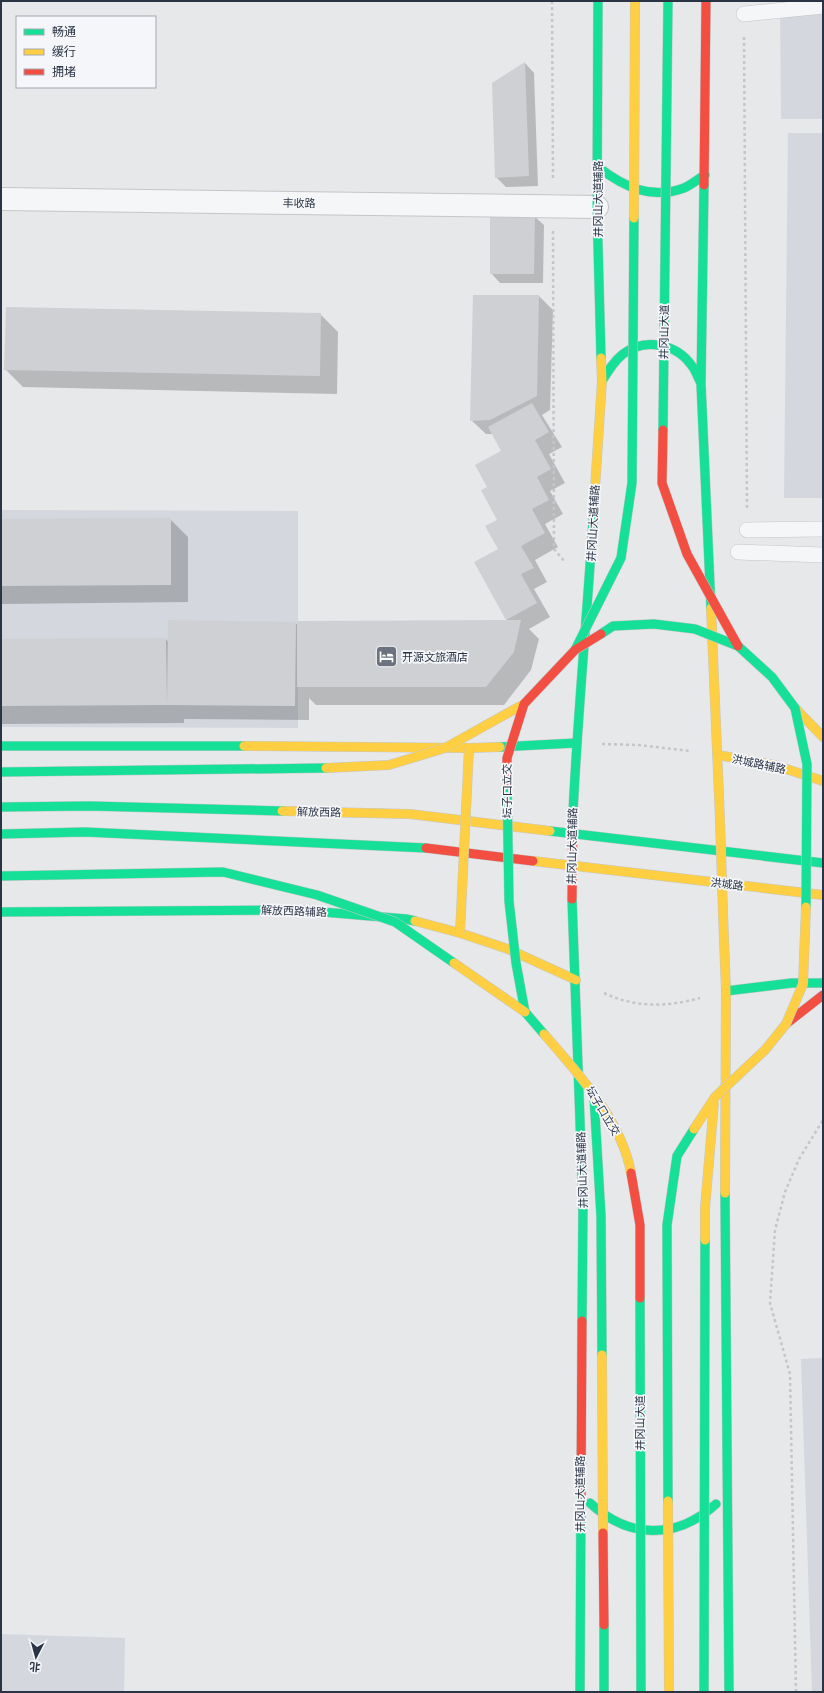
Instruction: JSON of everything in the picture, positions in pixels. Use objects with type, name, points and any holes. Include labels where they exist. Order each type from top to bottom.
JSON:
[{"type":"main road","name":"井冈山大道辅路","points":[[580,1692],[580,1492],[583,1205],[572,899],[573,813],[576,743],[590,591],[602,381],[597,206],[598,1]]},
{"type":"main road","points":[[575,650],[621,558],[632,483],[635,1]]},
{"type":"main road","name":"井冈山大道","points":[[668,1],[662,483],[687,554],[738,646]]},
{"type":"main road","points":[[706,1],[705,174],[701,384],[718,755],[726,991],[725,1217],[729,1692]]},
{"type":"main road","points":[[598,167],[616,182],[638,191],[662,193],[685,188],[705,174]]},
{"type":"main road","points":[[602,381],[608,367],[618,356],[630,348],[645,344],[660,345],[674,350],[686,358],[696,370],[701,384]]},
{"type":"main road","name":"坛子口立交","points":[[628,1154],[594,1092],[525,1012],[516,963],[509,901],[507,818],[507,758],[524,704],[575,650],[613,626],[654,624],[695,629],[738,646],[772,677],[795,708],[823,737]]},
{"type":"main road","points":[[1,772],[316,769],[389,765],[445,748],[524,704]]},
{"type":"main road","name":"坛子口立交","points":[[786,1024],[803,984],[806,941],[807,764],[795,708]]},
{"type":"main road","points":[[1,746],[304,746],[469,748],[576,743]]},
{"type":"main road","points":[[460,933],[469,748]]},
{"type":"main road","name":"洪城路辅路","points":[[718,755],[774,765],[823,781]]},
{"type":"main road","name":"解放西路","points":[[1,807],[90,806],[410,814],[823,863]]},
{"type":"main road","name":"洪城路","points":[[1,834],[85,832],[406,846],[823,895]]},
{"type":"main road","points":[[1,876],[223,872],[316,895],[395,922],[525,1012]]},
{"type":"main road","name":"解放西路辅路","points":[[1,912],[299,910],[406,919],[460,933],[508,949],[576,980]]},
{"type":"main road","points":[[726,991],[792,983],[823,983]]},
{"type":"main road","name":"坛子口立交","points":[[669,1692],[667,1225],[677,1156],[714,1097],[765,1050],[786,1024],[823,995]]},
{"type":"main road","points":[[594,1092],[601,1216],[604,1692]]},
{"type":"main road","points":[[704,1692],[705,1208],[714,1097]]},
{"type":"main road","name":"井冈山大道","points":[[628,1154],[640,1225],[641,1692]]},
{"type":"main road","points":[[580,1492],[597,1511],[618,1524],[648,1530],[667,1530],[691,1523],[712,1510],[728,1491]]},
{"type":"street","name":"丰收路","points":[[1,199],[597,206]]},
{"type":"lane","points":[[744,14],[823,6]]},
{"type":"lane","points":[[747,530],[823,529]]},
{"type":"lane","points":[[738,552],[823,555]]},
{"type":"path","points":[[552,1],[554,549],[590,591]]},
{"type":"path","points":[[744,14],[747,530]]},
{"type":"path","points":[[576,743],[639,745],[718,755]]},
{"type":"path","points":[[576,980],[616,999],[652,1006],[684,1003],[726,991]]},
{"type":"path","points":[[796,1692],[790,1374],[770,1303],[775,1230],[785,1192],[799,1159],[823,1120]]},
{"type":"shaded area","points":[[780,1],[823,1],[823,119],[781,119]]},
{"type":"shaded area","points":[[788,133],[823,133],[823,498],[784,498]]},
{"type":"shaded area","points":[[1,510],[298,511],[298,728],[1,727]]},
{"type":"shaded area","points":[[823,1358],[823,1692],[812,1692],[801,1359]]},
{"type":"shaded area","points":[[1,1634],[125,1638],[124,1692],[1,1692]]},
{"type":"building","points":[[525,62],[529,176],[495,178],[492,83]]},
{"type":"building","points":[[490,214],[535,215],[534,274],[490,274]]},
{"type":"building","points":[[473,295],[539,295],[537,396],[490,420],[470,421]]},
{"type":"building","points":[[6,307],[321,313],[320,376],[4,370]]},
{"type":"building","points":[[532,403],[549,432],[535,440],[551,469],[537,477],[549,500],[532,509],[545,533],[521,546],[534,568],[521,574],[537,603],[506,620],[474,562],[498,549],[485,526],[497,520],[481,490],[487,487],[475,465],[501,451],[488,427]]},
{"type":"building","points":[[171,518],[171,585],[1,586],[1,519]]},
{"type":"building","points":[[168,620],[296,622],[295,706],[167,705]]},
{"type":"building","points":[[521,620],[514,652],[486,687],[297,687],[297,621]]},
{"type":"building","points":[[166,638],[167,705],[1,706],[1,639]]},
{"type":"traffic: fast","points":[[598,1],[597,207],[601,358]]},
{"type":"traffic: fast","points":[[663,430],[668,1]]},
{"type":"traffic: fast","points":[[598,167],[628,186],[638,190],[660,193],[684,188],[705,175]]},
{"type":"traffic: fast","points":[[704,185],[701,384],[711,608]]},
{"type":"traffic: fast","points":[[575,650],[621,558],[632,483],[634,218]]},
{"type":"traffic: fast","points":[[602,381],[614,363],[623,354],[641,346],[660,345],[678,352],[686,358],[695,370],[701,383]]},
{"type":"traffic: fast","points":[[573,813],[595,488]]},
{"type":"traffic: fast","points":[[601,634],[613,626],[654,624],[695,629],[738,646],[772,677],[795,708],[807,764],[806,907]]},
{"type":"traffic: fast","points":[[500,747],[576,743]]},
{"type":"traffic: fast","points":[[1,746],[244,746]]},
{"type":"traffic: fast","points":[[1,772],[326,768]]},
{"type":"traffic: fast","points":[[507,785],[509,901],[516,963],[525,1012],[544,1034]]},
{"type":"traffic: fast","points":[[1,807],[90,806],[282,811]]},
{"type":"traffic: fast","points":[[550,831],[823,863]]},
{"type":"traffic: fast","points":[[1,834],[85,832],[426,848]]},
{"type":"traffic: fast","points":[[1,876],[223,872],[317,895],[395,922],[454,963]]},
{"type":"traffic: fast","points":[[572,899],[583,1205],[582,1321]]},
{"type":"traffic: fast","points":[[1,912],[299,910],[415,921]]},
{"type":"traffic: fast","points":[[726,991],[792,983],[823,983]]},
{"type":"traffic: fast","points":[[594,1097],[601,1216],[602,1355]]},
{"type":"traffic: fast","points":[[668,1501],[667,1225],[677,1156],[694,1129]]},
{"type":"traffic: fast","points":[[725,1193],[729,1692]]},
{"type":"traffic: fast","points":[[704,1692],[705,1240]]},
{"type":"traffic: fast","points":[[640,1298],[641,1692]]},
{"type":"traffic: fast","points":[[580,1692],[581,1494]]},
{"type":"traffic: fast","points":[[590,1503],[605,1515],[621,1523],[636,1529],[653,1530],[669,1529],[685,1524],[701,1516],[716,1504]]},
{"type":"traffic: fast","points":[[604,1625],[604,1692]]},
{"type":"traffic: slow","points":[[634,218],[635,1]]},
{"type":"traffic: slow","points":[[595,488],[602,381],[601,358]]},
{"type":"traffic: slow","points":[[711,608],[720,820]]},
{"type":"traffic: slow","points":[[326,768],[389,765],[445,748],[524,704]]},
{"type":"traffic: slow","points":[[795,708],[823,737]]},
{"type":"traffic: slow","points":[[244,746],[500,747]]},
{"type":"traffic: slow","points":[[460,933],[469,748]]},
{"type":"traffic: slow","points":[[718,755],[774,765],[823,781]]},
{"type":"traffic: slow","points":[[282,811],[410,814],[550,831]]},
{"type":"traffic: slow","points":[[720,820],[723,913]]},
{"type":"traffic: slow","points":[[533,861],[823,895]]},
{"type":"traffic: slow","points":[[694,1129],[715,1097],[765,1050],[786,1024],[803,984],[806,907]]},
{"type":"traffic: slow","points":[[723,913],[726,991],[725,1193]]},
{"type":"traffic: slow","points":[[415,921],[460,933],[508,949],[576,980]]},
{"type":"traffic: slow","points":[[454,963],[525,1012]]},
{"type":"traffic: slow","points":[[544,1034],[584,1081],[608,1116],[626,1154],[631,1173]]},
{"type":"traffic: slow","points":[[705,1240],[705,1208],[714,1102]]},
{"type":"traffic: slow","points":[[602,1355],[603,1533]]},
{"type":"traffic: slow","points":[[668,1501],[669,1692]]},
{"type":"traffic: jam","points":[[704,185],[706,1]]},
{"type":"traffic: jam","points":[[663,430],[662,483],[687,554],[738,646]]},
{"type":"traffic: jam","points":[[507,785],[507,758],[524,704],[575,650],[601,634]]},
{"type":"traffic: jam","points":[[572,899],[573,813]]},
{"type":"traffic: jam","points":[[426,848],[533,861]]},
{"type":"traffic: jam","points":[[786,1024],[823,995]]},
{"type":"traffic: jam","points":[[631,1173],[640,1225],[640,1298]]},
{"type":"traffic: jam","points":[[581,1494],[582,1321]]},
{"type":"traffic: jam","points":[[603,1533],[604,1625]]},
{"type":"place","name":"开源文旅酒店","points":[[387,657]]}]
